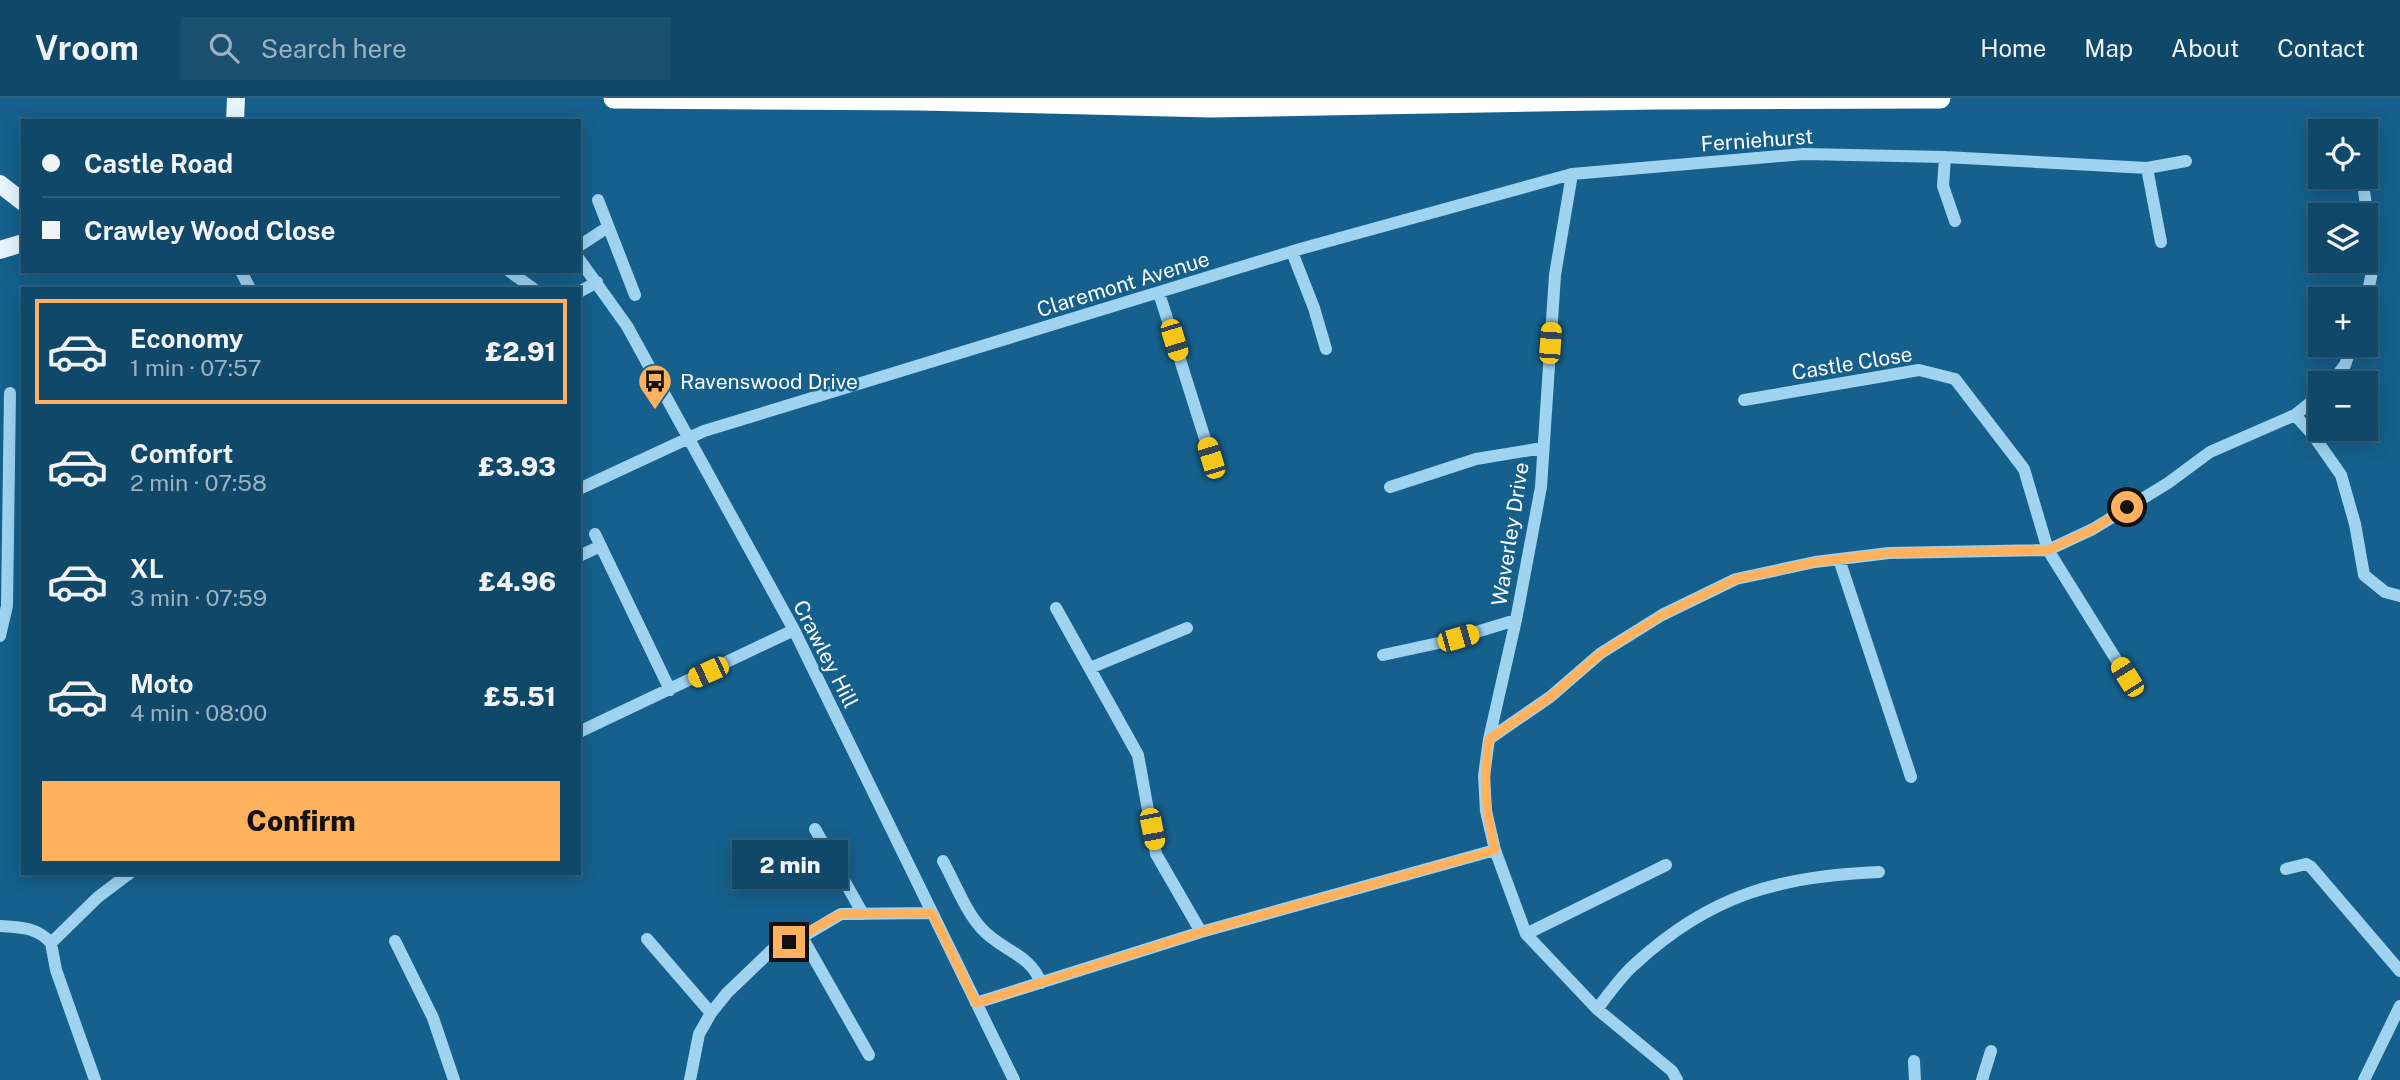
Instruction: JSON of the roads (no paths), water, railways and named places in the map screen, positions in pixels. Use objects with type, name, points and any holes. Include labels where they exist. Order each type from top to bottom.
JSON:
[{"type":"highway","points":[[614,98],[920,100],[1210,107],[1656,99],[1940,98]]},
{"type":"main road","points":[[236,98],[236,119]]},
{"type":"main road","points":[[0,184],[21,200]]},
{"type":"main road","points":[[0,250],[21,244]]},
{"type":"street","name":"Ferniehurst","points":[[1572,174],[1804,154],[1945,157],[2147,167],[2186,161]]},
{"type":"street","points":[[1945,157],[1943,186],[1955,221]]},
{"type":"street","points":[[2147,167],[2161,243]]},
{"type":"street","name":"Claremont Avenue","points":[[689,439],[704,431],[1293,252],[1572,174]]},
{"type":"street","name":"Waverley Drive","points":[[1572,174],[1555,275],[1541,487],[1516,620],[1489,739],[1484,776],[1486,811],[1495,850],[1526,933],[1597,1009],[1672,1071],[1677,1080]]},
{"type":"street","points":[[2364,189],[2374,262],[2369,287]]},
{"type":"street","points":[[598,200],[635,295]]},
{"type":"street","points":[[581,245],[608,227]]},
{"type":"street","points":[[1293,252],[1326,349]]},
{"type":"street","name":"Crawley Hill","points":[[581,262],[627,326],[794,629],[1014,1080]]},
{"type":"street","points":[[512,273],[531,287]]},
{"type":"street","points":[[581,291],[597,282]]},
{"type":"street","points":[[1159,293],[1211,458]]},
{"type":"street","name":"Castle Close","points":[[1744,400],[1919,370],[1955,379],[2024,469],[2048,550],[2127,677]]},
{"type":"street","points":[[0,636],[7,606],[10,393]]},
{"type":"street","points":[[1489,739],[1550,697],[1601,653],[1662,615],[1736,579],[1839,559],[1904,553],[2048,550],[2093,529],[2168,484],[2210,452],[2295,415],[2308,405]]},
{"type":"street","points":[[2295,415],[2313,435],[2341,475],[2355,524],[2364,575],[2385,593],[2400,596]]},
{"type":"street","points":[[581,488],[689,439]]},
{"type":"street","points":[[1390,487],[1476,459],[1543,448]]},
{"type":"street","points":[[581,553],[598,540],[670,690]]},
{"type":"street","points":[[1839,559],[1911,777]]},
{"type":"street","points":[[1056,608],[1138,754],[1156,853],[1201,932]]},
{"type":"street","points":[[1383,655],[1443,642],[1516,620]]},
{"type":"street","points":[[1090,668],[1186,628]]},
{"type":"street","points":[[581,731],[794,629]]},
{"type":"street","points":[[815,829],[863,914]]},
{"type":"street","points":[[976,1003],[1201,932],[1495,850]]},
{"type":"street","points":[[943,861],[981,929],[1000,945],[1028,962],[1041,983]]},
{"type":"street","points":[[2286,869],[2306,864],[2311,867],[2400,971]]},
{"type":"street","points":[[1526,933],[1666,865]]},
{"type":"street","points":[[1597,1009],[1633,965],[1700,914],[1737,895],[1782,882],[1835,874],[1879,872]]},
{"type":"street","points":[[51,943],[98,897],[127,875]]},
{"type":"street","points":[[690,1080],[699,1034],[711,1013],[727,993],[775,947],[802,937],[841,914],[932,913]]},
{"type":"street","points":[[0,926],[22,927],[43,933],[51,943],[56,970],[95,1080]]},
{"type":"street","points":[[802,937],[869,1055]]},
{"type":"street","points":[[647,939],[711,1013]]},
{"type":"street","points":[[395,940],[433,1018],[454,1080]]},
{"type":"street","points":[[2364,1080],[2400,1006]]},
{"type":"street","points":[[1982,1080],[1991,1051]]},
{"type":"street","points":[[1914,1061],[1915,1080]]},
{"type":"place","name":"Ravenswood Drive","points":[[655,411]]}]
